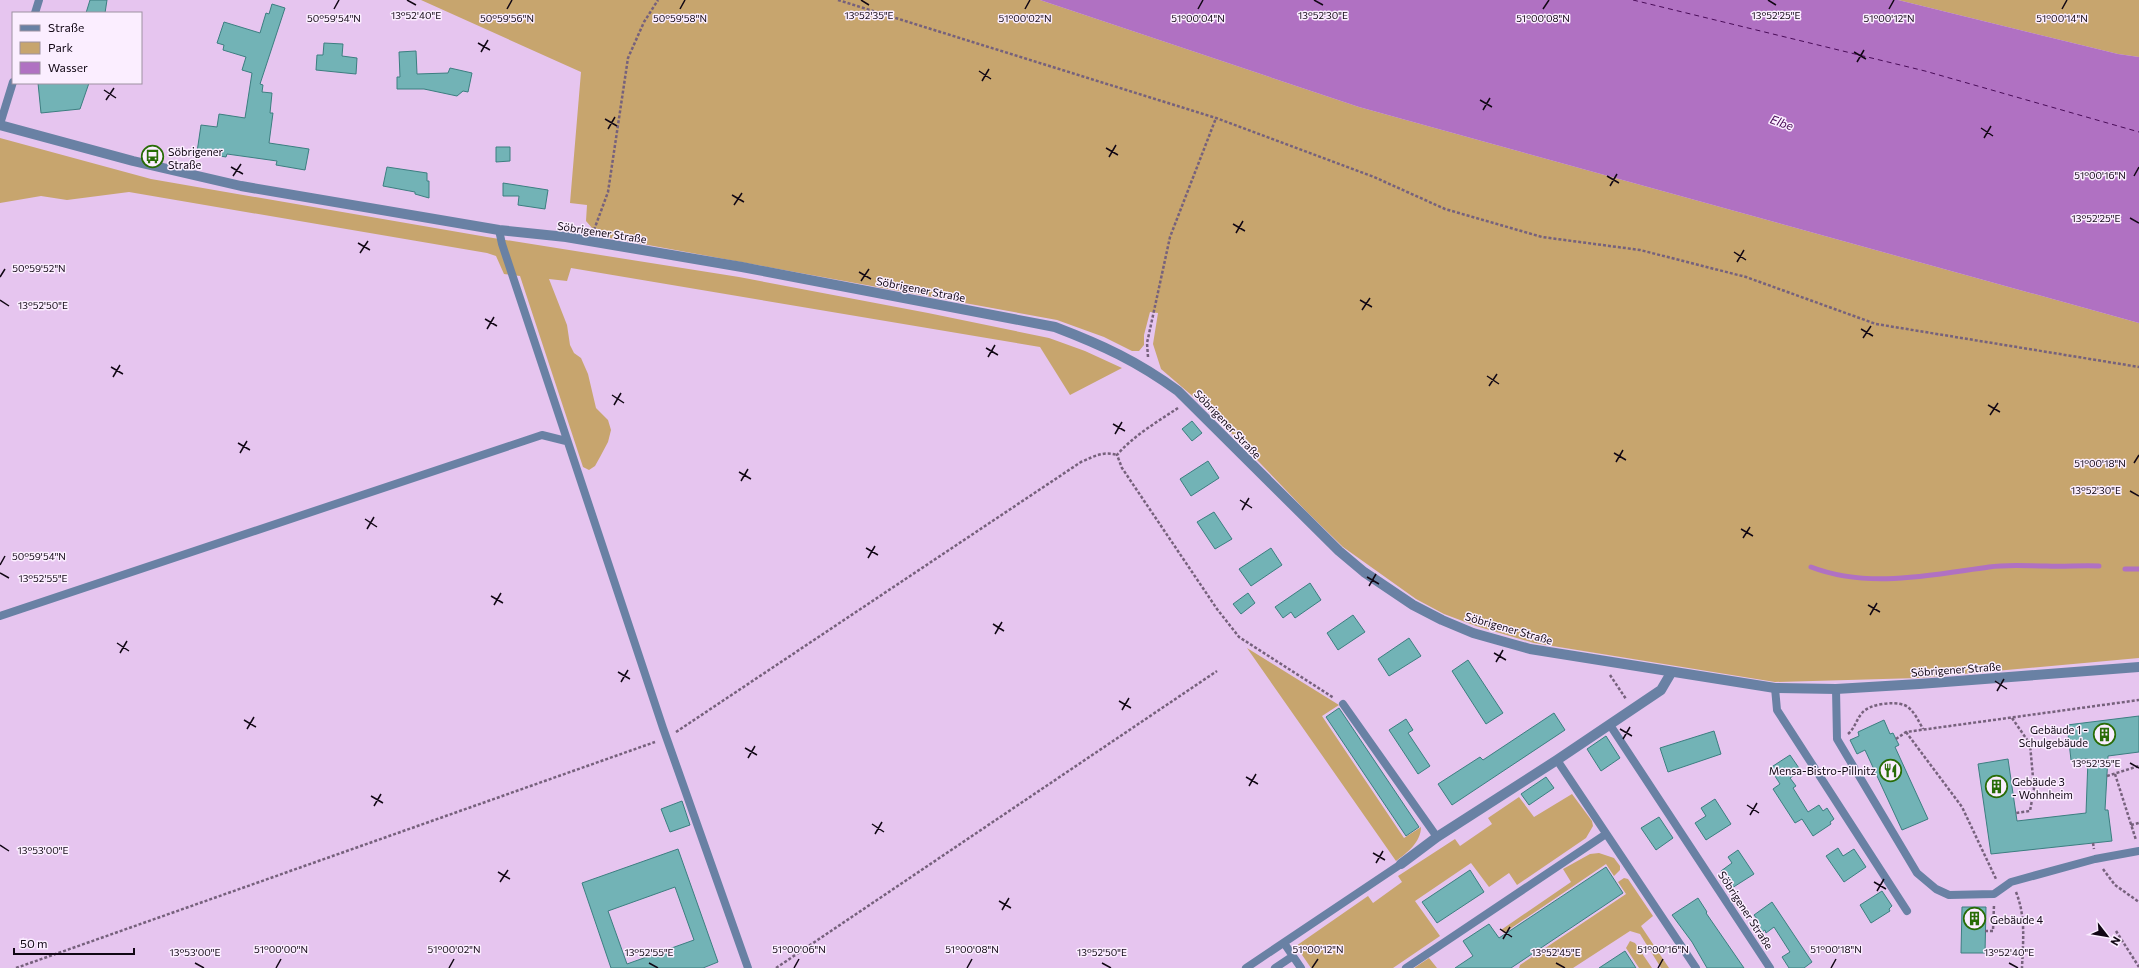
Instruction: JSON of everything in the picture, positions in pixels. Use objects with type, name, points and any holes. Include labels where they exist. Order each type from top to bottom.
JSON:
[{"type":"street","name":"Söbrigener Straße","points":[[0,124],[125,159],[241,186],[499,230],[590,241],[742,267],[1055,327],[1102,345],[1149,370],[1190,400],[1255,470],[1339,551],[1364,572],[1413,605],[1442,620],[1473,633],[1530,649],[1671,673],[1775,688],[1836,689],[1926,684],[2139,667]]},
{"type":"street","points":[[1401,864],[1436,837],[1557,760],[1661,690],[1671,673]]},
{"type":"lane","points":[[34,12],[39,0]]},
{"type":"lane","points":[[0,124],[12,84]]},
{"type":"lane","points":[[499,230],[502,244],[566,440],[667,738],[748,968]]},
{"type":"lane","points":[[0,616],[542,435],[566,440]]},
{"type":"lane","points":[[1775,688],[1777,710],[1907,911]]},
{"type":"lane","points":[[1836,689],[1837,739],[1917,873],[1936,889],[1949,895],[1998,892],[2012,882],[2138,846]]},
{"type":"lane","points":[[1343,704],[1436,837]]},
{"type":"lane","name":"Söbrigener Straße","points":[[1610,725],[1770,968]]},
{"type":"lane","points":[[1557,760],[1696,968]]},
{"type":"lane","points":[[1406,968],[1606,834]]},
{"type":"lane","points":[[1246,968],[1401,864]]},
{"type":"lane","points":[[1284,943],[1301,968]]},
{"type":"lane","points":[[1275,968],[1293,956]]},
{"type":"path","points":[[590,241],[608,192],[628,58],[644,22],[658,0]]},
{"type":"path","points":[[838,0],[1216,118],[1374,178],[1445,208],[1542,237],[1640,250],[1746,277],[1876,324],[2139,367]]},
{"type":"path","points":[[1149,370],[1147,343],[1170,237],[1216,118]]},
{"type":"path","points":[[1117,455],[1157,422],[1190,400]]},
{"type":"path","points":[[16,968],[667,738],[1081,462],[1099,453],[1108,452],[1117,455]]},
{"type":"path","points":[[1117,455],[1122,468],[1212,603],[1239,637],[1343,704]]},
{"type":"path","points":[[1614,672],[1607,670],[1632,710]]},
{"type":"path","points":[[776,968],[1217,671]]},
{"type":"path","points":[[1896,738],[1906,732],[1923,729],[2139,700]]},
{"type":"path","points":[[1844,737],[1853,730],[1855,722],[1863,711],[1877,706],[1905,705],[1913,712],[1923,729]]},
{"type":"path","points":[[2012,718],[2030,744],[2034,789],[2030,811],[2016,813]]},
{"type":"path","points":[[1906,732],[1962,807],[1998,892],[1993,931],[1985,931]]},
{"type":"path","points":[[2030,744],[2041,747],[2069,744]]},
{"type":"path","points":[[2107,776],[2139,766]]},
{"type":"path","points":[[2115,774],[2138,846]]},
{"type":"path","points":[[2131,825],[2139,823]]},
{"type":"path","points":[[2093,843],[2095,859],[2115,885],[2139,902]]},
{"type":"path","points":[[2012,882],[2022,906],[2024,918],[2022,968]]},
{"type":"path","points":[[2116,931],[2138,967]]},
{"type":"green space","points":[[421,0],[1040,0],[1359,107],[2139,323],[2139,658],[1918,678],[1775,682],[1534,643],[1476,626],[1444,614],[1416,599],[1343,547],[1307,512],[1210,411],[1161,369],[1153,344],[1158,313],[1150,312],[1144,335],[1144,345],[1139,351],[1132,351],[1104,337],[1057,320],[599,236],[586,221],[587,205],[570,203],[581,72]]},
{"type":"green space","points":[[1898,0],[2139,0],[2139,57],[2118,54]]},
{"type":"green space","points":[[0,138],[151,179],[487,237],[739,277],[928,313],[1049,338],[1085,351],[1122,368],[1070,395],[1040,347],[571,268],[567,281],[549,279],[567,325],[570,345],[574,353],[581,358],[588,374],[596,408],[608,420],[611,430],[608,442],[600,457],[595,466],[589,470],[583,467],[520,276],[504,274],[496,256],[487,253],[129,192],[67,200],[41,196],[0,203]]},
{"type":"green space","points":[[1247,648],[1339,705],[1322,716],[1404,838],[1421,827],[1419,838],[1413,847],[1396,861]]},
{"type":"green space","points":[[1572,794],[1592,821],[1593,826],[1586,838],[1517,885],[1509,873],[1489,887],[1471,863],[1415,901],[1440,936],[1393,968],[1311,968],[1296,946],[1368,896],[1373,903],[1402,882],[1398,876],[1455,839],[1460,846],[1492,824],[1488,818],[1519,797],[1534,817]]},
{"type":"green space","points":[[1599,853],[1614,858],[1620,866],[1620,870],[1614,876],[1606,864],[1504,933],[1501,930],[1571,882],[1563,869],[1590,854]]},
{"type":"green space","points":[[1624,878],[1628,879],[1653,916],[1641,926],[1669,968],[1661,968],[1640,934],[1630,931],[1573,968],[1519,968],[1520,965],[1626,894],[1618,882]]},
{"type":"green space","points":[[1630,941],[1635,943],[1652,968],[1639,968],[1626,948]]},
{"type":"green space","points":[[1429,958],[1437,968],[1414,968]]},
{"type":"water","name":"Elbe","points":[[1040,0],[1898,0],[2118,54],[2139,57],[2139,323],[1359,107]]},
{"type":"building","points":[[90,0],[107,0],[105,12],[86,12]]},
{"type":"building","points":[[272,4],[285,8],[260,84],[263,85],[262,92],[272,93],[270,113],[273,113],[269,143],[309,149],[305,170],[276,165],[277,161],[227,154],[226,157],[197,152],[201,125],[217,127],[219,114],[245,118],[252,73],[242,70],[246,57],[223,50],[224,45],[217,43],[224,22],[260,33],[266,13],[269,14]]},
{"type":"building","points":[[324,43],[343,44],[342,56],[357,58],[356,74],[316,70],[317,55],[323,55]]},
{"type":"building","points":[[416,51],[417,74],[448,73],[450,68],[472,73],[468,92],[463,91],[457,96],[424,89],[397,89],[397,77],[400,77],[399,52]]},
{"type":"building","points":[[38,84],[89,84],[80,109],[41,113]]},
{"type":"building","points":[[496,147],[510,147],[510,161],[496,162]]},
{"type":"building","points":[[387,167],[427,173],[427,181],[429,181],[429,198],[415,194],[415,192],[383,186]]},
{"type":"building","points":[[503,183],[548,190],[545,209],[518,205],[519,196],[503,196]]},
{"type":"building","points":[[1192,421],[1202,433],[1192,441],[1182,429]]},
{"type":"building","points":[[1208,461],[1219,478],[1191,496],[1180,479]]},
{"type":"building","points":[[1214,512],[1232,539],[1215,549],[1197,522]]},
{"type":"building","points":[[1271,548],[1282,565],[1251,586],[1239,569]]},
{"type":"building","points":[[1310,583],[1321,600],[1295,618],[1291,612],[1283,618],[1275,607]]},
{"type":"building","points":[[1248,593],[1255,603],[1241,614],[1233,604]]},
{"type":"building","points":[[1353,615],[1365,632],[1338,650],[1327,633]]},
{"type":"building","points":[[1409,638],[1421,656],[1389,676],[1378,659]]},
{"type":"building","points":[[1468,660],[1503,713],[1486,724],[1452,671]]},
{"type":"building","points":[[1339,708],[1419,827],[1406,836],[1326,717]]},
{"type":"building","points":[[1554,713],[1565,730],[1452,805],[1438,784],[1480,757],[1483,760]]},
{"type":"building","name":"Gebäude 3 - Wohnheim","points":[[2139,716],[2139,752],[2108,756],[2105,810],[2108,810],[2112,841],[1991,854],[1978,764],[2008,759],[2017,821],[2086,813],[2088,759],[2071,760],[2067,725]]},
{"type":"building","points":[[1406,719],[1413,730],[1408,733],[1430,766],[1418,774],[1389,730]]},
{"type":"building","points":[[1884,720],[1890,734],[1893,733],[1899,745],[1895,747],[1928,819],[1902,830],[1865,750],[1857,754],[1850,740],[1859,736],[1858,732]]},
{"type":"building","points":[[1714,731],[1721,754],[1668,772],[1660,748]]},
{"type":"building","points":[[1606,736],[1620,758],[1601,771],[1587,749]]},
{"type":"building","points":[[1790,755],[1801,771],[1790,778],[1796,786],[1793,788],[1808,812],[1819,805],[1823,811],[1827,808],[1834,819],[1830,822],[1831,824],[1813,836],[1802,819],[1795,823],[1773,789],[1780,784],[1770,768]]},
{"type":"building","points":[[1546,777],[1554,788],[1529,805],[1521,794]]},
{"type":"building","points":[[1715,799],[1731,824],[1706,840],[1695,823],[1706,816],[1701,808]]},
{"type":"building","points":[[682,801],[690,825],[670,832],[661,809]]},
{"type":"building","points":[[1659,817],[1673,838],[1656,850],[1641,828]]},
{"type":"building","points":[[1838,848],[1843,856],[1854,849],[1866,867],[1844,882],[1826,856]]},
{"type":"building","points":[[678,849],[718,962],[703,968],[611,968],[582,883]],"holes":[[[675,887],[694,940],[627,964],[608,911]]]},
{"type":"building","points":[[1738,850],[1754,874],[1732,888],[1721,871],[1732,863],[1728,857]]},
{"type":"building","points":[[1606,867],[1623,893],[1511,968],[1455,968],[1473,956],[1463,941],[1489,924],[1499,938]]},
{"type":"building","points":[[1470,870],[1484,892],[1437,923],[1422,902]]},
{"type":"building","points":[[1882,891],[1892,906],[1889,909],[1890,911],[1871,923],[1860,905]]},
{"type":"building","points":[[1698,898],[1707,912],[1706,913],[1744,968],[1707,968],[1692,942],[1672,915]]},
{"type":"building","points":[[1772,902],[1812,962],[1804,968],[1789,968],[1782,957],[1790,952],[1774,927],[1766,933],[1765,930],[1762,932],[1754,921],[1757,919],[1754,915]]},
{"type":"building","name":"Gebäude 4","points":[[1962,907],[1986,907],[1985,953],[1961,953]]},
{"type":"building","points":[[1625,951],[1636,968],[1599,968]]},
{"type":"waterway","points":[[1811,567],[1833,574],[1877,579],[1922,576],[1989,567],[2018,565],[2099,566]]},
{"type":"waterway","points":[[2125,569],[2139,569]]},
{"type":"ferry route","points":[[1633,0],[1925,71],[2139,132]]},
{"type":"place","name":"Söbrigener Straße","points":[[152,157]]},
{"type":"place","name":"Gebäude 1 - Schulgebäude","points":[[2104,735]]},
{"type":"place","name":"Mensa-Bistro-Pillnitz","points":[[1891,770]]},
{"type":"place","name":"Gebäude 3 - Wohnheim","points":[[1997,787]]},
{"type":"place","name":"Gebäude 4","points":[[1974,919]]}]
